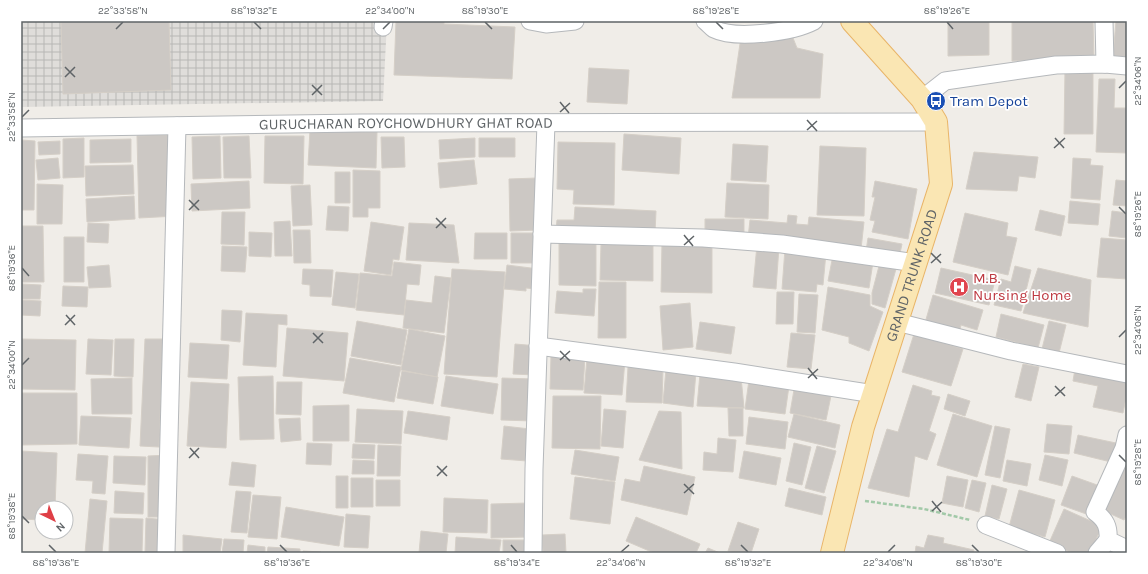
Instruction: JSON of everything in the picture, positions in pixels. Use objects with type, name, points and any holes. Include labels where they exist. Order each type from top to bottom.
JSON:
[{"type":"main road","name":"GRAND TRUNK ROAD","points":[[832,553],[863,428],[941,184],[936,122],[922,99],[852,21]]},
{"type":"street","points":[[530,21],[546,24],[575,21]]},
{"type":"street","points":[[705,21],[714,29],[741,35],[774,32],[814,21]]},
{"type":"street","points":[[1104,21],[1105,64]]},
{"type":"street","points":[[922,99],[945,81],[1056,66],[1105,64],[1127,66]]},
{"type":"street","name":"GURUCHARAN ROYCHOWDHURY GHAT ROAD","points":[[21,128],[546,123],[936,122]]},
{"type":"street","points":[[533,553],[538,346],[546,123]]},
{"type":"street","points":[[166,553],[177,126]]},
{"type":"street","points":[[542,234],[719,239],[789,245],[916,263]]},
{"type":"street","points":[[897,322],[1011,351],[1127,374]]},
{"type":"street","points":[[538,346],[734,372],[874,394]]},
{"type":"street","points":[[1127,435],[1124,448],[1095,512],[1103,518],[1109,528],[1102,547],[1127,549]]},
{"type":"street","points":[[986,524],[1057,553]]},
{"type":"path","points":[[846,498],[924,509],[986,524]]},
{"type":"shaded area","points":[[21,21],[387,21],[383,101],[21,107]]},
{"type":"building","points":[[61,21],[169,21],[171,90],[63,94]]},
{"type":"building","points":[[396,21],[444,21],[444,24],[515,27],[512,79],[394,75]]},
{"type":"building","points":[[948,21],[989,21],[989,55],[948,56]]},
{"type":"building","points":[[1012,21],[1093,21],[1094,59],[1012,61]]},
{"type":"building","points":[[1116,21],[1127,21],[1127,57],[1113,56]]},
{"type":"building","points":[[741,37],[793,38],[797,48],[823,54],[820,98],[732,98]]},
{"type":"building","points":[[589,68],[629,70],[627,104],[587,102]]},
{"type":"building","points":[[1065,70],[1093,70],[1093,134],[1064,134]]},
{"type":"building","points":[[1099,79],[1115,79],[1114,108],[1127,108],[1127,153],[1096,152]]},
{"type":"building","points":[[310,130],[377,132],[376,168],[308,165]]},
{"type":"building","points":[[624,134],[681,138],[679,174],[622,170]]},
{"type":"building","points":[[173,135],[176,216],[139,218],[137,136]]},
{"type":"building","points":[[220,136],[221,178],[193,179],[192,137]]},
{"type":"building","points":[[249,136],[251,178],[224,178],[223,137]]},
{"type":"building","points":[[265,136],[304,136],[303,184],[264,183]]},
{"type":"building","points":[[381,137],[404,137],[405,167],[382,168]]},
{"type":"building","points":[[84,138],[84,177],[63,178],[63,139]]},
{"type":"building","points":[[475,138],[475,157],[440,159],[439,140]]},
{"type":"building","points":[[479,138],[515,138],[515,157],[479,157]]},
{"type":"building","points":[[131,139],[131,162],[90,163],[90,140]]},
{"type":"building","points":[[21,140],[35,141],[34,210],[21,210]]},
{"type":"building","points":[[60,141],[60,154],[39,155],[38,142]]},
{"type":"building","points":[[558,142],[615,143],[614,205],[573,204],[574,190],[557,189]]},
{"type":"building","points":[[733,144],[768,146],[766,182],[731,180]]},
{"type":"building","points":[[820,146],[866,148],[864,216],[817,215]]},
{"type":"building","points":[[974,152],[1038,157],[1035,178],[1019,176],[1017,191],[966,189]]},
{"type":"building","points":[[58,158],[60,178],[38,180],[36,160]]},
{"type":"building","points":[[1073,158],[1091,159],[1090,165],[1103,166],[1100,200],[1071,198]]},
{"type":"building","points":[[474,160],[477,184],[440,188],[438,163]]},
{"type":"building","points":[[133,165],[134,194],[86,196],[85,166]]},
{"type":"building","points":[[353,170],[380,171],[380,208],[368,208],[368,217],[353,217]]},
{"type":"building","points":[[335,172],[350,172],[350,203],[335,203]]},
{"type":"building","points":[[537,178],[539,230],[510,231],[509,179]]},
{"type":"building","points":[[1116,180],[1127,181],[1127,206],[1113,205]]},
{"type":"building","points":[[249,181],[250,208],[192,211],[191,184]]},
{"type":"building","points":[[875,181],[917,189],[908,239],[872,232],[875,221],[870,220],[875,197],[872,197]]},
{"type":"building","points":[[727,183],[769,185],[768,219],[725,217]]},
{"type":"building","points":[[37,184],[63,185],[62,224],[37,224]]},
{"type":"building","points":[[310,185],[312,225],[293,226],[291,186]]},
{"type":"building","points":[[134,196],[135,219],[87,222],[86,199]]},
{"type":"building","points":[[1070,201],[1100,204],[1098,225],[1068,223]]},
{"type":"building","points":[[328,206],[349,207],[348,231],[326,230]]},
{"type":"building","points":[[575,207],[656,211],[655,233],[556,229],[557,220],[574,220]]},
{"type":"building","points":[[1040,210],[1065,216],[1061,236],[1035,230]]},
{"type":"building","points":[[1112,211],[1127,213],[1127,238],[1109,236]]},
{"type":"building","points":[[222,212],[245,212],[244,245],[221,244]]},
{"type":"building","points":[[965,213],[1008,223],[1006,236],[1017,238],[1008,275],[953,262]]},
{"type":"building","points":[[788,215],[797,216],[796,224],[808,225],[809,217],[864,222],[861,249],[748,238],[750,220],[787,223]]},
{"type":"building","points":[[705,219],[744,219],[744,235],[705,235]]},
{"type":"building","points":[[290,221],[292,256],[275,256],[274,222]]},
{"type":"building","points":[[371,222],[404,227],[399,260],[393,259],[391,275],[364,271]]},
{"type":"building","points":[[88,223],[109,224],[108,243],[87,242]]},
{"type":"building","points":[[409,223],[454,225],[459,263],[406,260]]},
{"type":"building","points":[[21,226],[43,226],[44,282],[21,282]]},
{"type":"building","points":[[293,230],[310,230],[311,263],[294,263]]},
{"type":"building","points":[[249,232],[272,233],[271,257],[249,256]]},
{"type":"building","points":[[475,233],[507,233],[507,259],[474,259]]},
{"type":"building","points":[[511,233],[538,233],[538,263],[511,263]]},
{"type":"building","points":[[64,237],[84,237],[84,282],[64,282]]},
{"type":"building","points":[[868,238],[902,244],[899,258],[866,251]]},
{"type":"building","points":[[1101,238],[1127,240],[1127,279],[1097,277]]},
{"type":"building","points":[[662,242],[712,242],[712,293],[661,292]]},
{"type":"building","points":[[559,243],[596,243],[596,286],[559,285]]},
{"type":"building","points":[[601,243],[653,245],[653,281],[600,280]]},
{"type":"building","points":[[757,245],[779,247],[776,289],[753,287]]},
{"type":"building","points":[[222,246],[247,247],[245,272],[221,271]]},
{"type":"building","points":[[785,249],[826,253],[823,285],[817,284],[816,292],[782,289]]},
{"type":"building","points":[[833,255],[873,262],[869,288],[828,281]]},
{"type":"building","points":[[394,262],[421,265],[419,285],[407,284],[404,315],[356,310],[360,273],[392,276]]},
{"type":"building","points":[[109,265],[111,287],[89,288],[87,267]]},
{"type":"building","points":[[507,265],[539,269],[536,289],[526,288],[526,291],[504,289]]},
{"type":"building","points":[[879,266],[896,269],[885,308],[872,304],[872,293]]},
{"type":"building","points":[[1015,266],[1031,270],[1021,311],[994,305],[1001,279],[1011,282]]},
{"type":"building","points":[[941,268],[995,280],[989,305],[935,293]]},
{"type":"building","points":[[1038,268],[1091,280],[1088,327],[1023,313]]},
{"type":"building","points":[[303,269],[333,270],[331,297],[310,296],[310,285],[302,284]]},
{"type":"building","points":[[452,269],[505,272],[497,377],[444,374]]},
{"type":"building","points":[[336,272],[359,274],[355,308],[332,305]]},
{"type":"building","points":[[435,276],[451,278],[444,333],[403,328],[406,300],[432,303]]},
{"type":"building","points":[[599,282],[626,282],[626,338],[598,338]]},
{"type":"building","points":[[21,284],[41,285],[40,299],[21,299]]},
{"type":"building","points":[[63,286],[88,287],[87,307],[62,306]]},
{"type":"building","points":[[828,287],[870,295],[870,306],[883,312],[869,351],[849,343],[849,337],[822,330]]},
{"type":"building","points":[[583,289],[596,289],[594,316],[555,313],[557,291],[583,293]]},
{"type":"building","points":[[777,292],[794,292],[793,324],[776,324]]},
{"type":"building","points":[[799,294],[818,295],[815,333],[797,332]]},
{"type":"building","points":[[933,295],[983,310],[977,330],[961,325],[959,333],[925,323]]},
{"type":"building","points":[[21,300],[41,301],[40,316],[21,315]]},
{"type":"building","points":[[690,303],[693,347],[663,350],[660,306]]},
{"type":"building","points":[[222,310],[242,311],[240,342],[221,340]]},
{"type":"building","points":[[246,313],[287,315],[287,325],[278,324],[276,367],[243,365]]},
{"type":"building","points":[[1001,314],[1044,325],[1038,348],[996,337]]},
{"type":"building","points":[[357,321],[407,330],[401,365],[351,356]]},
{"type":"building","points":[[1049,321],[1066,325],[1059,353],[1042,349]]},
{"type":"building","points":[[700,322],[735,327],[731,354],[696,349]]},
{"type":"building","points":[[287,328],[348,333],[344,381],[283,376]]},
{"type":"building","points":[[409,329],[445,336],[437,377],[401,370]]},
{"type":"building","points":[[791,333],[815,335],[811,369],[787,367]]},
{"type":"building","points":[[914,334],[963,349],[951,386],[902,372]]},
{"type":"building","points":[[21,339],[76,340],[75,390],[21,389]]},
{"type":"building","points":[[88,339],[113,340],[111,375],[86,374]]},
{"type":"building","points":[[115,339],[134,339],[133,377],[114,376]]},
{"type":"building","points":[[145,339],[163,339],[159,447],[140,446]]},
{"type":"building","points":[[190,343],[229,345],[227,379],[188,377]]},
{"type":"building","points":[[515,344],[538,346],[535,375],[513,374]]},
{"type":"building","points":[[551,355],[585,356],[583,390],[550,389]]},
{"type":"building","points":[[350,358],[401,367],[394,402],[343,393]]},
{"type":"building","points":[[587,358],[625,360],[622,395],[584,393]]},
{"type":"building","points":[[1023,364],[1039,367],[1031,401],[1015,397]]},
{"type":"building","points":[[628,367],[663,368],[662,403],[626,402]]},
{"type":"building","points":[[666,369],[696,372],[693,407],[663,403]]},
{"type":"building","points":[[1075,369],[1127,380],[1127,393],[1123,413],[1093,407],[1098,386],[1073,381]]},
{"type":"building","points":[[402,371],[438,377],[433,404],[397,398]]},
{"type":"building","points":[[700,374],[741,377],[744,408],[697,406]]},
{"type":"building","points":[[273,376],[274,439],[240,440],[238,377]]},
{"type":"building","points":[[446,376],[498,384],[493,414],[441,406]]},
{"type":"building","points":[[132,378],[132,414],[92,414],[91,379]]},
{"type":"building","points":[[502,378],[534,379],[532,421],[501,420]]},
{"type":"building","points":[[749,380],[789,386],[785,414],[745,409]]},
{"type":"building","points":[[191,382],[229,384],[226,448],[187,446]]},
{"type":"building","points":[[277,382],[302,382],[301,415],[276,414]]},
{"type":"building","points":[[795,384],[832,391],[826,420],[790,413]]},
{"type":"building","points":[[913,385],[932,391],[931,395],[940,397],[929,431],[936,434],[927,460],[915,456],[909,497],[868,488],[887,429],[898,432]]},
{"type":"building","points":[[21,393],[77,393],[77,444],[21,445]]},
{"type":"building","points":[[948,394],[970,401],[965,416],[944,409]]},
{"type":"building","points":[[553,396],[601,396],[600,449],[552,448]]},
{"type":"building","points":[[349,405],[349,441],[313,441],[313,406]]},
{"type":"building","points":[[728,408],[743,408],[743,436],[729,436]]},
{"type":"building","points":[[357,409],[403,411],[401,444],[355,442]]},
{"type":"building","points":[[604,409],[626,411],[623,448],[601,446]]},
{"type":"building","points":[[408,411],[450,417],[447,440],[404,433]]},
{"type":"building","points":[[659,411],[681,412],[682,469],[639,460]]},
{"type":"building","points":[[794,414],[840,425],[835,448],[788,437]]},
{"type":"building","points":[[953,414],[992,426],[977,477],[937,465]]},
{"type":"building","points":[[81,416],[131,418],[129,448],[79,445]]},
{"type":"building","points":[[749,417],[788,422],[785,449],[746,444]]},
{"type":"building","points":[[300,418],[301,440],[281,442],[279,419]]},
{"type":"building","points":[[1047,424],[1072,426],[1069,454],[1044,452]]},
{"type":"building","points":[[504,426],[530,429],[527,461],[501,459]]},
{"type":"building","points":[[995,426],[1010,429],[1000,478],[985,475]]},
{"type":"building","points":[[1078,435],[1116,443],[1111,462],[1074,453]]},
{"type":"building","points":[[718,438],[736,440],[733,472],[703,470],[704,452],[717,454]]},
{"type":"building","points":[[307,443],[332,444],[331,465],[306,464]]},
{"type":"building","points":[[794,443],[811,447],[802,485],[786,481]]},
{"type":"building","points":[[353,444],[375,445],[374,459],[352,458]]},
{"type":"building","points":[[378,445],[401,446],[400,476],[377,476]]},
{"type":"building","points":[[817,446],[836,451],[824,493],[805,488]]},
{"type":"building","points":[[575,450],[619,457],[615,481],[571,474]]},
{"type":"building","points":[[21,451],[57,453],[55,500],[34,500],[34,520],[21,519]]},
{"type":"building","points":[[744,451],[781,458],[776,485],[739,478]]},
{"type":"building","points":[[78,454],[108,456],[105,494],[92,493],[93,481],[76,480]]},
{"type":"building","points":[[169,455],[169,517],[148,517],[148,456]]},
{"type":"building","points":[[1045,455],[1068,460],[1062,486],[1039,480]]},
{"type":"building","points":[[114,456],[146,457],[145,485],[113,483]]},
{"type":"building","points":[[353,460],[374,461],[374,474],[352,474]]},
{"type":"building","points":[[1007,460],[1031,464],[1027,486],[1003,481]]},
{"type":"building","points":[[232,462],[256,465],[254,487],[229,485]]},
{"type":"building","points":[[644,466],[695,477],[687,515],[621,500],[625,479],[640,482]]},
{"type":"building","points":[[1123,466],[1127,468],[1127,515],[1124,520],[1102,510]]},
{"type":"building","points":[[336,476],[348,476],[348,508],[336,508]]},
{"type":"building","points":[[947,476],[968,480],[963,507],[942,503]]},
{"type":"building","points":[[1072,476],[1100,486],[1089,515],[1061,505]]},
{"type":"building","points":[[575,477],[615,482],[610,524],[570,519]]},
{"type":"building","points":[[351,478],[373,478],[373,507],[351,507]]},
{"type":"building","points":[[376,480],[400,480],[400,506],[376,506]]},
{"type":"building","points":[[972,480],[986,483],[979,512],[965,508]]},
{"type":"building","points":[[992,485],[1007,489],[999,519],[985,516]]},
{"type":"building","points":[[789,488],[826,497],[822,515],[785,506]]},
{"type":"building","points":[[1019,490],[1055,500],[1045,537],[1009,527]]},
{"type":"building","points":[[115,491],[144,493],[143,514],[114,513]]},
{"type":"building","points":[[236,491],[251,492],[247,533],[231,532]]},
{"type":"building","points":[[253,495],[281,497],[277,539],[248,537]]},
{"type":"building","points":[[444,498],[488,500],[487,533],[443,532]]},
{"type":"building","points":[[90,499],[107,501],[102,553],[85,553]]},
{"type":"building","points":[[528,503],[529,537],[491,538],[491,504]]},
{"type":"building","points":[[286,507],[344,517],[339,546],[281,537]]},
{"type":"building","points":[[1064,509],[1102,526],[1090,553],[1072,553],[1049,543]]},
{"type":"building","points":[[346,514],[370,516],[368,548],[344,547]]},
{"type":"building","points":[[636,517],[700,544],[696,553],[654,553],[626,541]]},
{"type":"building","points":[[110,518],[143,519],[142,553],[109,553]]},
{"type":"building","points":[[146,518],[167,520],[168,553],[145,553]]},
{"type":"building","points":[[738,522],[759,529],[751,553],[728,551]]},
{"type":"building","points":[[421,531],[448,534],[446,553],[419,553]]},
{"type":"building","points":[[565,534],[566,553],[543,553],[542,535]]},
{"type":"building","points":[[183,535],[222,539],[220,553],[183,553]]},
{"type":"building","points":[[928,535],[944,538],[943,543],[974,550],[973,553],[915,553],[916,546],[924,548]]},
{"type":"building","points":[[456,537],[501,540],[499,553],[455,553]]},
{"type":"building","points":[[224,539],[244,540],[243,553],[222,553]]},
{"type":"building","points":[[503,540],[533,540],[533,553],[503,553]]},
{"type":"building","points":[[248,545],[265,547],[265,553],[247,553]]},
{"type":"building","points":[[268,547],[300,549],[300,553],[267,553]]},
{"type":"building","points":[[708,548],[720,553],[705,553]]},
{"type":"building","points":[[303,551],[321,552],[321,553],[303,553]]},
{"type":"place","name":"Tram Depot","points":[[936,101]]},
{"type":"place","name":"M.B. Nursing Home","points":[[959,287]]}]
